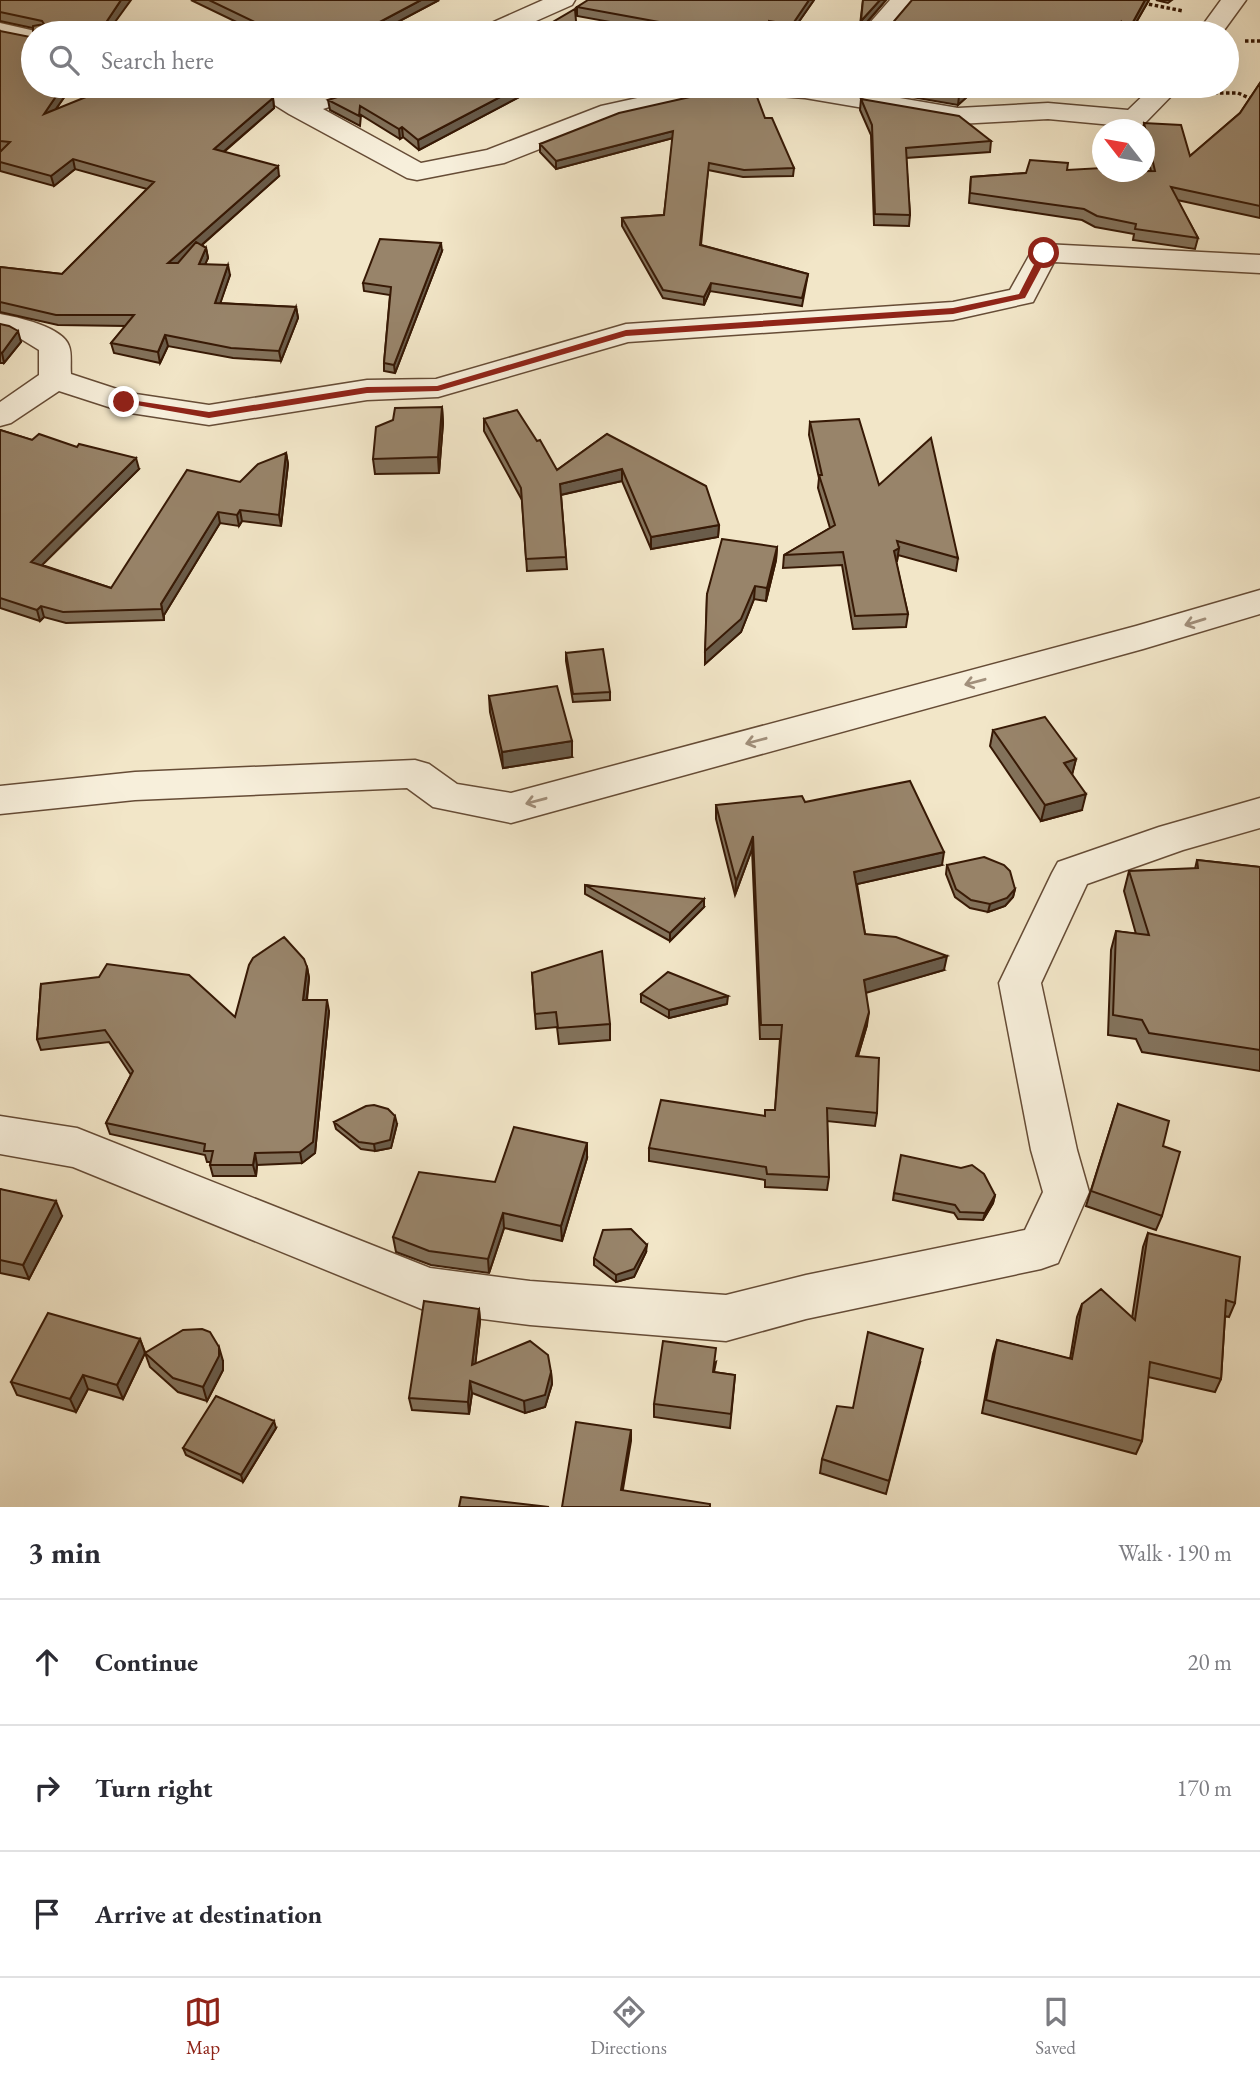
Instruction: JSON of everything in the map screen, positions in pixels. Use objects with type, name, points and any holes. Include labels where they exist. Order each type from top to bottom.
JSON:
[{"type":"street","points":[[516,21],[563,0]]},
{"type":"street","points":[[884,21],[904,0]]},
{"type":"street","points":[[0,30],[21,34]]},
{"type":"street","points":[[282,98],[418,172],[494,157],[610,113],[672,98]]},
{"type":"street","points":[[298,108],[329,98]]},
{"type":"street","points":[[864,98],[958,116],[1048,111],[1134,119],[1157,98]]},
{"type":"street","points":[[55,379],[124,402],[209,415],[367,390],[438,388],[626,333],[953,311],[1022,296],[1044,253],[1260,264]]},
{"type":"street","points":[[0,323],[22,327],[54,346],[55,379]]},
{"type":"street","points":[[0,416],[55,379]]},
{"type":"street","points":[[0,800],[135,786],[415,774],[447,797],[511,808],[1143,637],[1260,602]]},
{"type":"street","points":[[0,1135],[77,1148],[429,1290],[530,1303],[726,1318],[806,1297],[1041,1248],[1066,1192],[1054,1150],[1020,983],[1072,873],[1173,838],[1260,813]]},
{"type":"path","points":[[1141,3],[1222,17]]},
{"type":"path","points":[[1239,93],[1260,103]]},
{"type":"building","points":[[0,0],[121,0],[107,21],[42,21],[0,12]]},
{"type":"building","points":[[209,0],[421,0],[382,21],[253,21]]},
{"type":"building","points":[[588,0],[809,0],[795,21],[653,21],[577,7]]},
{"type":"building","points":[[863,0],[880,0],[861,21]]},
{"type":"building","points":[[912,0],[1145,0],[1134,21],[894,21]]},
{"type":"building","points":[[575,9],[576,21],[554,21]]},
{"type":"building","points":[[0,31],[21,35],[21,98],[55,98],[44,114],[83,98],[273,98],[214,149],[278,166],[168,263],[178,263],[196,242],[206,248],[199,264],[228,265],[215,303],[296,307],[279,351],[231,348],[165,335],[158,352],[111,343],[134,315],[56,315],[0,302],[0,267],[62,274],[154,182],[73,159],[51,176],[0,162],[0,152],[10,142],[0,141]]},
{"type":"building","points":[[1260,83],[1260,206],[1171,187],[1198,238],[1135,229],[1136,224],[1097,216],[1084,209],[970,193],[971,177],[1026,173],[1030,160],[1068,163],[1067,170],[1092,169],[1092,182],[1155,182],[1155,124],[1181,125],[1190,156],[1240,113]]},
{"type":"building","points":[[498,98],[418,140],[402,127],[399,129],[360,106],[359,116],[328,100]]},
{"type":"building","points":[[686,98],[757,98],[765,118],[772,118],[794,168],[744,170],[709,163],[700,245],[808,274],[802,298],[711,283],[704,297],[663,290],[622,218],[664,215],[673,131],[556,161],[540,144],[619,113]]},
{"type":"building","points":[[861,99],[959,116],[991,141],[906,148],[910,215],[875,214],[872,125]]},
{"type":"building","points":[[380,239],[441,243],[394,365],[384,363],[391,287],[363,283]]},
{"type":"building","points":[[0,324],[18,331],[2,353],[0,352]]},
{"type":"building","points":[[442,407],[438,457],[373,459],[376,427],[393,420],[395,408]]},
{"type":"building","points":[[517,410],[537,441],[540,440],[557,470],[607,434],[706,486],[719,525],[651,537],[622,469],[560,484],[566,557],[526,559],[521,488],[484,419]]},
{"type":"building","points":[[859,419],[879,485],[931,438],[958,558],[897,541],[899,548],[894,551],[908,614],[855,616],[843,552],[784,555],[835,525],[819,475],[822,475],[810,422]]},
{"type":"building","points":[[0,430],[32,440],[39,434],[77,447],[79,444],[136,458],[31,562],[111,588],[187,470],[240,482],[258,464],[286,453],[279,515],[240,510],[237,515],[218,512],[161,604],[162,609],[63,612],[41,606],[37,610],[0,598]]},
{"type":"building","points":[[722,539],[777,547],[767,588],[755,586],[741,619],[705,651],[707,594]]},
{"type":"building","points":[[603,649],[610,692],[573,694],[566,653]]},
{"type":"building","points":[[557,686],[572,741],[502,752],[489,696]]},
{"type":"building","points":[[1045,717],[1076,759],[1064,763],[1086,794],[1045,805],[993,730]]},
{"type":"building","points":[[910,781],[944,852],[854,872],[865,934],[896,937],[947,956],[864,980],[869,1012],[856,1056],[879,1058],[877,1113],[827,1108],[829,1177],[767,1174],[766,1167],[649,1148],[661,1100],[765,1116],[765,1110],[775,1110],[782,1025],[761,1025],[753,836],[736,881],[716,805],[802,796],[805,802]]},
{"type":"building","points":[[984,857],[1004,865],[1010,871],[1015,889],[1007,898],[990,904],[971,900],[956,889],[947,865]]},
{"type":"building","points":[[1197,860],[1260,867],[1260,1050],[1149,1033],[1142,1020],[1113,1015],[1116,931],[1149,935],[1129,871],[1198,868]]},
{"type":"building","points":[[585,885],[704,899],[670,933]]},
{"type":"building","points":[[284,937],[304,959],[307,967],[303,1000],[327,1000],[313,1142],[300,1152],[255,1153],[253,1165],[210,1165],[213,1151],[204,1151],[205,1144],[106,1123],[133,1071],[105,1030],[37,1039],[41,984],[99,977],[107,964],[189,975],[235,1017],[253,958]]},
{"type":"building","points":[[602,951],[610,1024],[558,1028],[556,1012],[535,1014],[532,973]]},
{"type":"building","points":[[668,972],[728,996],[669,1010],[641,994]]},
{"type":"building","points":[[1118,1104],[1169,1121],[1163,1146],[1180,1152],[1162,1216],[1091,1191]]},
{"type":"building","points":[[366,1106],[388,1109],[395,1116],[390,1140],[374,1144],[359,1142],[334,1122]]},
{"type":"building","points":[[514,1127],[587,1143],[561,1226],[503,1213],[488,1259],[429,1251],[393,1237],[419,1172],[495,1182]]},
{"type":"building","points":[[901,1155],[961,1168],[972,1165],[984,1174],[995,1195],[985,1213],[960,1212],[955,1205],[894,1193]]},
{"type":"building","points":[[0,1189],[56,1201],[23,1265],[0,1260]]},
{"type":"building","points":[[631,1229],[647,1245],[634,1269],[616,1275],[594,1258],[603,1230]]},
{"type":"building","points":[[1148,1233],[1240,1257],[1235,1303],[1226,1300],[1221,1379],[1150,1362],[1142,1441],[986,1400],[997,1340],[1072,1359],[1082,1304],[1101,1289],[1135,1320]]},
{"type":"building","points":[[424,1301],[479,1309],[472,1365],[530,1341],[548,1355],[551,1372],[545,1395],[524,1401],[470,1381],[468,1402],[409,1398]]},
{"type":"building","points":[[48,1313],[140,1339],[117,1385],[83,1375],[70,1399],[11,1382]]},
{"type":"building","points":[[202,1329],[210,1332],[219,1347],[219,1356],[203,1387],[173,1378],[145,1353],[183,1330]]},
{"type":"building","points":[[868,1332],[923,1349],[889,1481],[822,1459],[837,1406],[853,1408]]},
{"type":"building","points":[[663,1341],[716,1348],[713,1372],[735,1375],[731,1414],[654,1404]]},
{"type":"building","points":[[216,1396],[274,1421],[241,1475],[183,1448]]},
{"type":"building","points":[[576,1422],[631,1430],[621,1490],[710,1504],[710,1507],[562,1507]]},
{"type":"building","points":[[461,1497],[549,1507],[459,1507]]},
{"type":"route","points":[[124,402],[209,415],[367,390],[438,388],[626,333],[953,311],[1022,296],[1044,253]]}]
